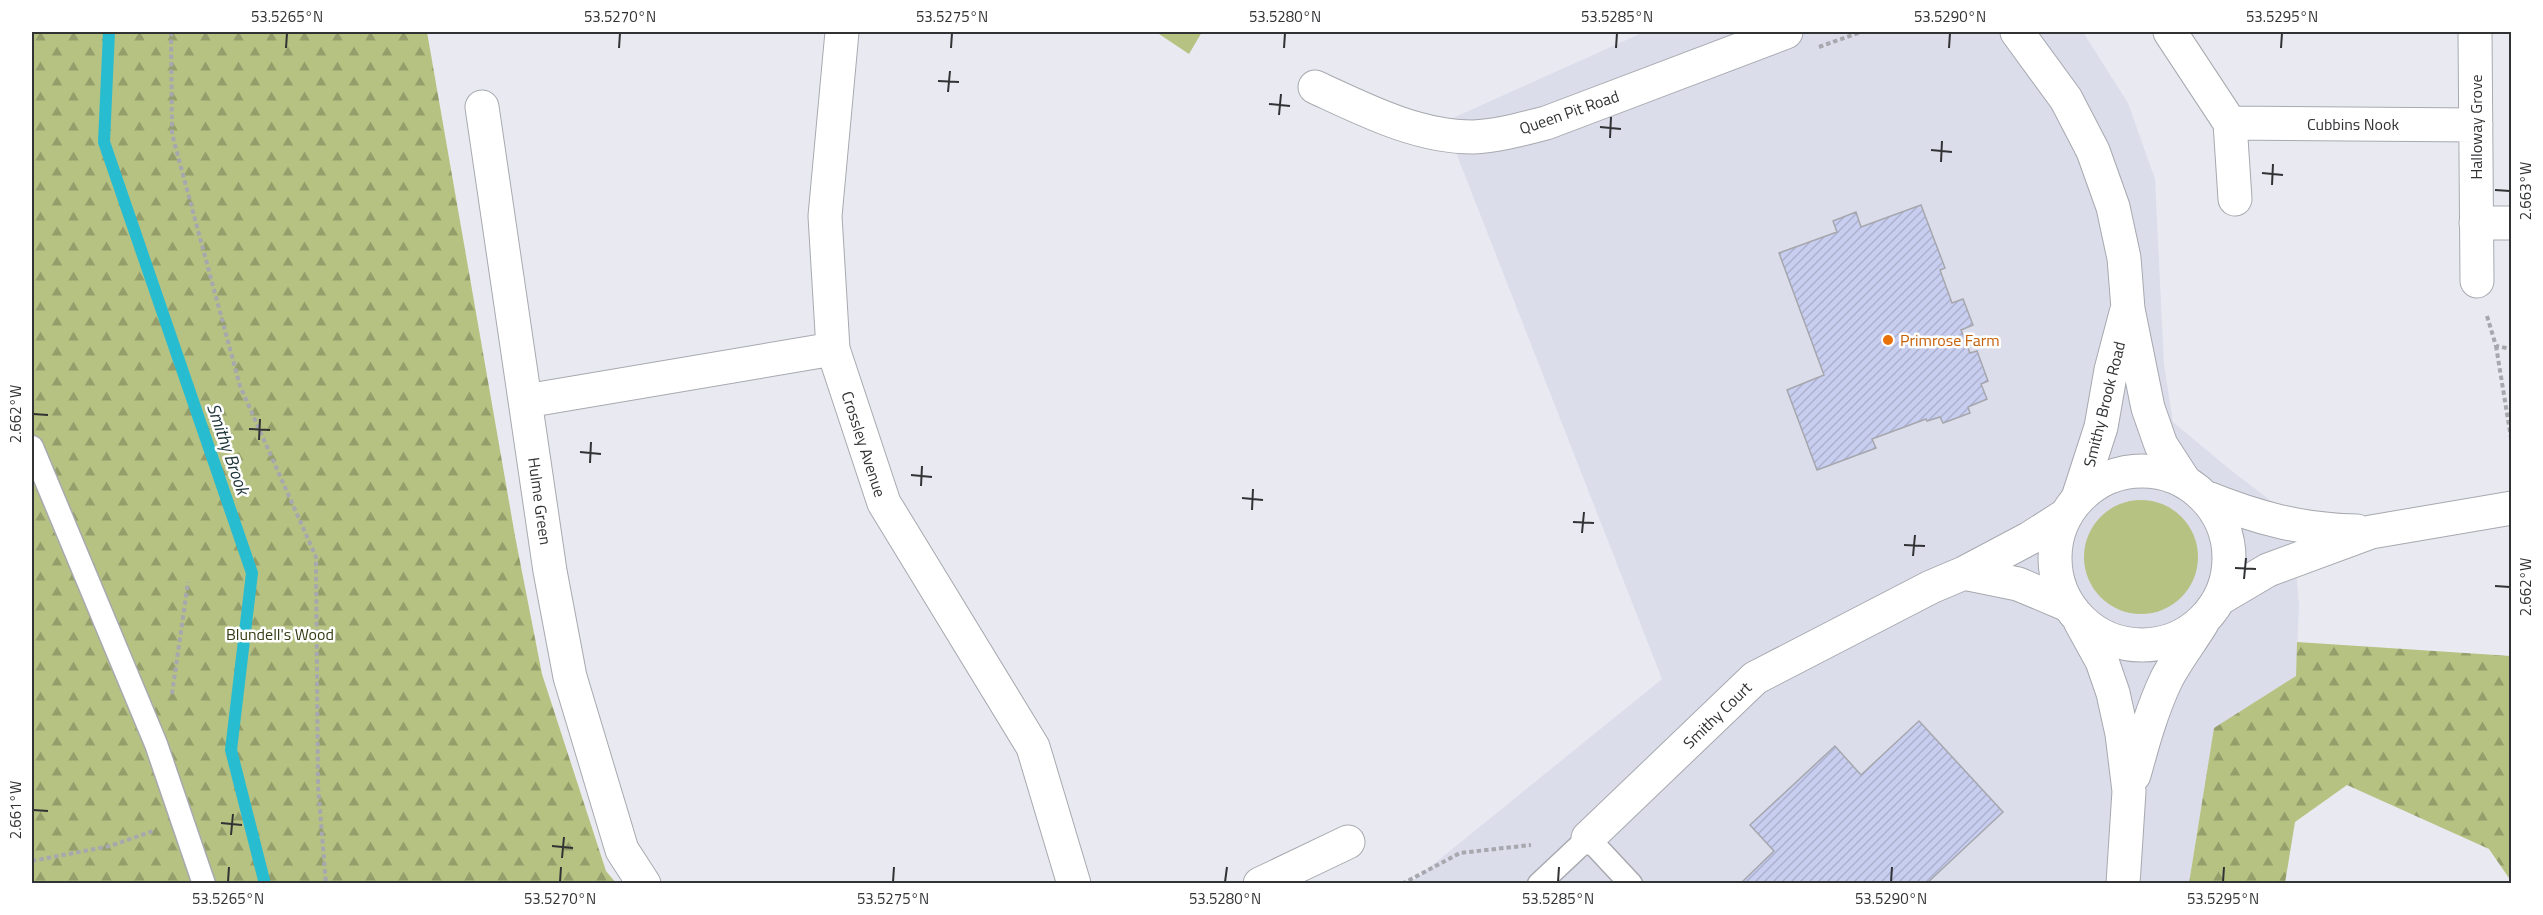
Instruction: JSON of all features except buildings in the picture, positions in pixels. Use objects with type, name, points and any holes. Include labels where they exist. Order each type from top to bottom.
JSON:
[{"type":"street","name":"Crossley Avenue","points":[[842,32],[825,216],[833,349],[884,503],[1033,747],[1074,884]]},
{"type":"street","name":"Queen Pit Road","points":[[1315,87],[1406,126],[1437,134],[1474,136],[1509,132],[1546,123],[1786,32]]},
{"type":"street","name":"Smithy Brook Road","points":[[2017,32],[2066,99],[2093,150],[2113,207],[2124,258],[2128,309],[2148,408],[2161,445],[2195,490]]},
{"type":"street","points":[[2170,32],[2230,123],[2235,199]]},
{"type":"street","name":"Halloway Grove","points":[[2475,32],[2477,281]]},
{"type":"street","name":"Hulme Green","points":[[482,107],[550,571],[570,677],[622,850],[645,884]]},
{"type":"street","name":"Cubbins Nook","points":[[2230,123],[2476,125]]},
{"type":"street","points":[[2476,223],[2511,223]]},
{"type":"street","name":"Smithy Brook Road","points":[[2072,506],[2101,427],[2111,370],[2128,309]]},
{"type":"street","points":[[526,401],[833,349]]},
{"type":"street","points":[[2123,884],[2129,791],[2122,734],[2113,693],[2102,661],[2058,584],[2055,560],[2057,537],[2072,506],[2101,480],[2129,471],[2157,472],[2241,512],[2296,527],[2328,531],[2371,532]]},
{"type":"street","points":[[2129,791],[2145,734],[2168,676],[2212,608],[2228,573],[2228,546],[2220,520],[2195,490]]},
{"type":"street","name":"Smithy Court","points":[[1588,838],[1755,678],[1931,587],[1964,573],[2072,506]]},
{"type":"street","points":[[1964,573],[2019,584],[2073,612],[2101,635],[2128,644],[2157,644],[2183,635],[2212,608],[2268,570],[2371,532],[2511,508]]},
{"type":"street","points":[[1260,884],[1348,842]]},
{"type":"lane","points":[[32,447],[156,744],[204,884]]},
{"type":"lane","points":[[1588,838],[1631,884]]},
{"type":"lane","name":"Smithy Court","points":[[1539,884],[1588,838]]},
{"type":"path","points":[[171,32],[172,134],[240,386],[316,556],[318,786],[326,884]]},
{"type":"path","points":[[2477,281],[2496,346],[2511,444]]},
{"type":"path","points":[[2496,346],[2511,349]]},
{"type":"path","points":[[171,703],[175,659],[188,582]]},
{"type":"path","points":[[32,861],[110,846],[182,821]]},
{"type":"path","points":[[1402,884],[1460,853],[1588,838]]},
{"type":"shaded area","points":[[1644,32],[2083,32],[2128,103],[2155,179],[2164,364],[2173,422],[2292,517],[2299,605],[2296,676],[2214,729],[2189,883],[1409,884],[1662,679],[1444,122]]},
{"type":"green space","name":"Blundell's Wood","points":[[32,32],[427,32],[515,536],[542,674],[606,871],[616,883],[32,883]]},
{"type":"green space","points":[[1156,32],[1202,32],[1189,54]]},
{"type":"green space","points":[[2141,500],[2163,504],[2173,509],[2189,525],[2194,535],[2198,557],[2194,579],[2189,589],[2173,605],[2163,610],[2141,614],[2119,610],[2109,605],[2093,589],[2088,579],[2084,557],[2088,535],[2093,525],[2109,509],[2119,504]]},
{"type":"green space","points":[[2297,642],[2511,656],[2511,881],[2489,849],[2347,785],[2295,822],[2285,883],[2189,883],[2214,728],[2296,676]]},
{"type":"waterway","name":"Smithy Brook","points":[[109,32],[104,142],[252,573],[231,750],[265,884]]},
{"type":"place","name":"Primrose Farm","points":[[1888,340]]}]
